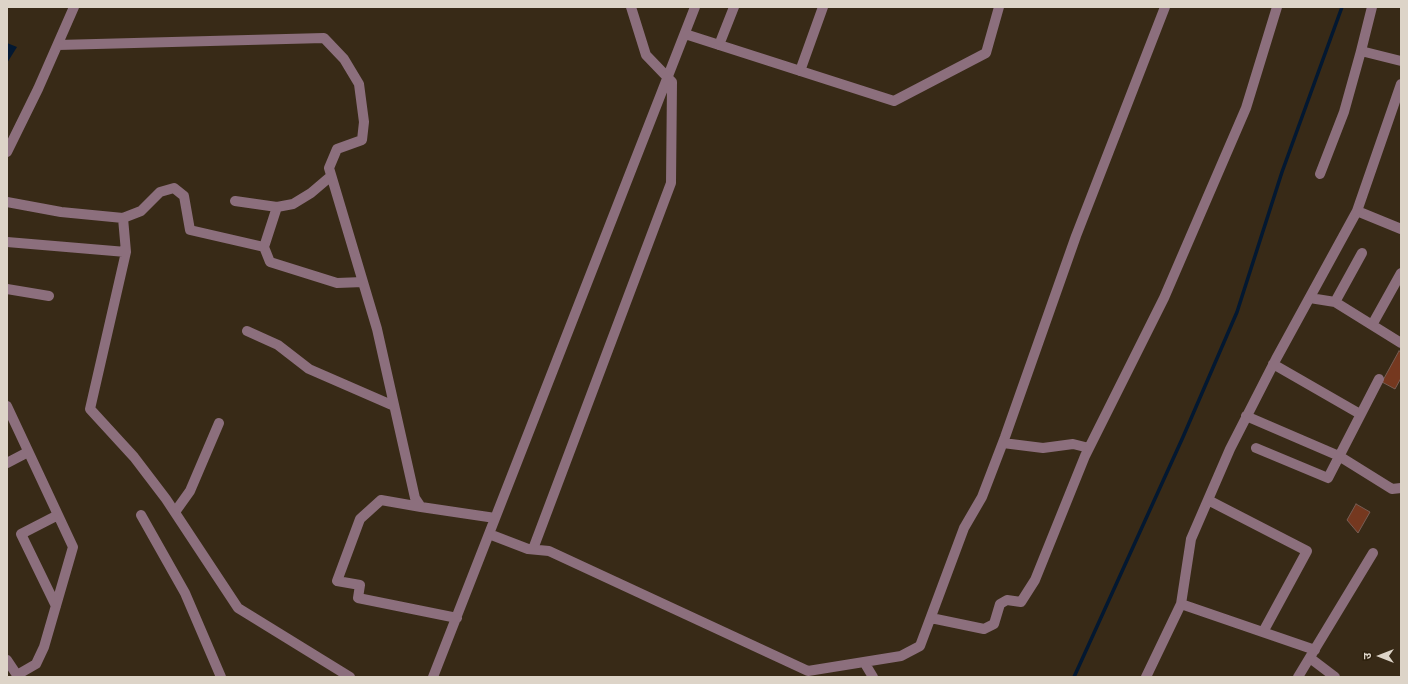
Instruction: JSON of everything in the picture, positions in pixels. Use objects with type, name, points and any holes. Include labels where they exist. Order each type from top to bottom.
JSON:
[{"type":"street","points":[[7,152],[58,45],[74,7]]},
{"type":"street","points":[[533,549],[671,183],[672,82],[646,55],[631,7]]},
{"type":"street","points":[[433,677],[695,7]]},
{"type":"street","points":[[719,45],[734,7]]},
{"type":"street","points":[[800,71],[823,7]]},
{"type":"street","points":[[685,34],[894,101],[986,53],[999,7]]},
{"type":"street","points":[[489,534],[528,549],[549,551],[808,671],[901,656],[920,646],[964,528],[982,497],[1003,443],[1076,236],[1165,7]]},
{"type":"street","points":[[930,618],[984,629],[994,624],[1000,604],[1007,600],[1021,602],[1035,580],[1089,448],[1164,298],[1242,116],[1277,7]]},
{"type":"street","points":[[1320,174],[1344,112],[1362,51],[1372,7]]},
{"type":"street","points":[[58,45],[324,38],[344,59],[359,84],[364,122],[362,140],[337,149],[329,168],[377,329],[415,498],[421,507]]},
{"type":"street","points":[[1362,51],[1401,61]]},
{"type":"street","points":[[1146,677],[1181,604],[1191,539],[1246,416],[1357,211],[1401,84]]},
{"type":"street","points":[[235,201],[277,207],[293,204],[311,193],[331,176]]},
{"type":"street","points":[[7,202],[61,212],[123,218],[141,211],[160,192],[174,188],[184,196],[190,230],[264,247]]},
{"type":"street","points":[[277,207],[264,247],[270,262],[337,283],[363,282]]},
{"type":"street","points":[[1357,211],[1401,229]]},
{"type":"street","points":[[123,218],[126,252],[90,409],[134,458],[175,512],[238,608],[350,677]]},
{"type":"street","points":[[7,242],[126,252]]},
{"type":"street","points":[[1335,302],[1362,253]]},
{"type":"street","points":[[1372,325],[1401,274]]},
{"type":"street","points":[[7,289],[49,296]]},
{"type":"street","points":[[1310,298],[1335,302],[1401,343]]},
{"type":"street","points":[[248,331],[278,345],[309,369],[394,406]]},
{"type":"street","points":[[1273,364],[1360,414]]},
{"type":"street","points":[[1256,448],[1328,478],[1379,379]]},
{"type":"street","points":[[7,406],[73,547],[44,647],[36,664],[17,675],[7,660]]},
{"type":"street","points":[[1246,416],[1339,456],[1392,489],[1401,488]]},
{"type":"street","points":[[175,512],[190,491],[219,423]]},
{"type":"street","points":[[1003,443],[1043,448],[1073,444],[1089,448]]},
{"type":"street","points":[[7,463],[28,452]]},
{"type":"street","points":[[457,618],[358,598],[360,585],[337,581],[360,519],[381,500],[495,518]]},
{"type":"street","points":[[1208,500],[1307,552],[1263,632]]},
{"type":"street","points":[[56,606],[21,534],[58,515]]},
{"type":"street","points":[[141,515],[185,593],[221,677]]},
{"type":"street","points":[[1298,677],[1373,553]]},
{"type":"street","points":[[1181,604],[1263,632],[1312,654],[1334,677]]},
{"type":"street","points":[[864,662],[873,677]]},
{"type":"water","points":[[7,43],[17,47],[7,63]]},
{"type":"building","points":[[1399,351],[1401,352],[1401,378],[1395,389],[1382,382]]},
{"type":"building","points":[[1356,504],[1370,512],[1358,533],[1347,520]]},
{"type":"waterway","points":[[1074,677],[1183,437],[1237,312],[1282,172],[1342,7]]}]
